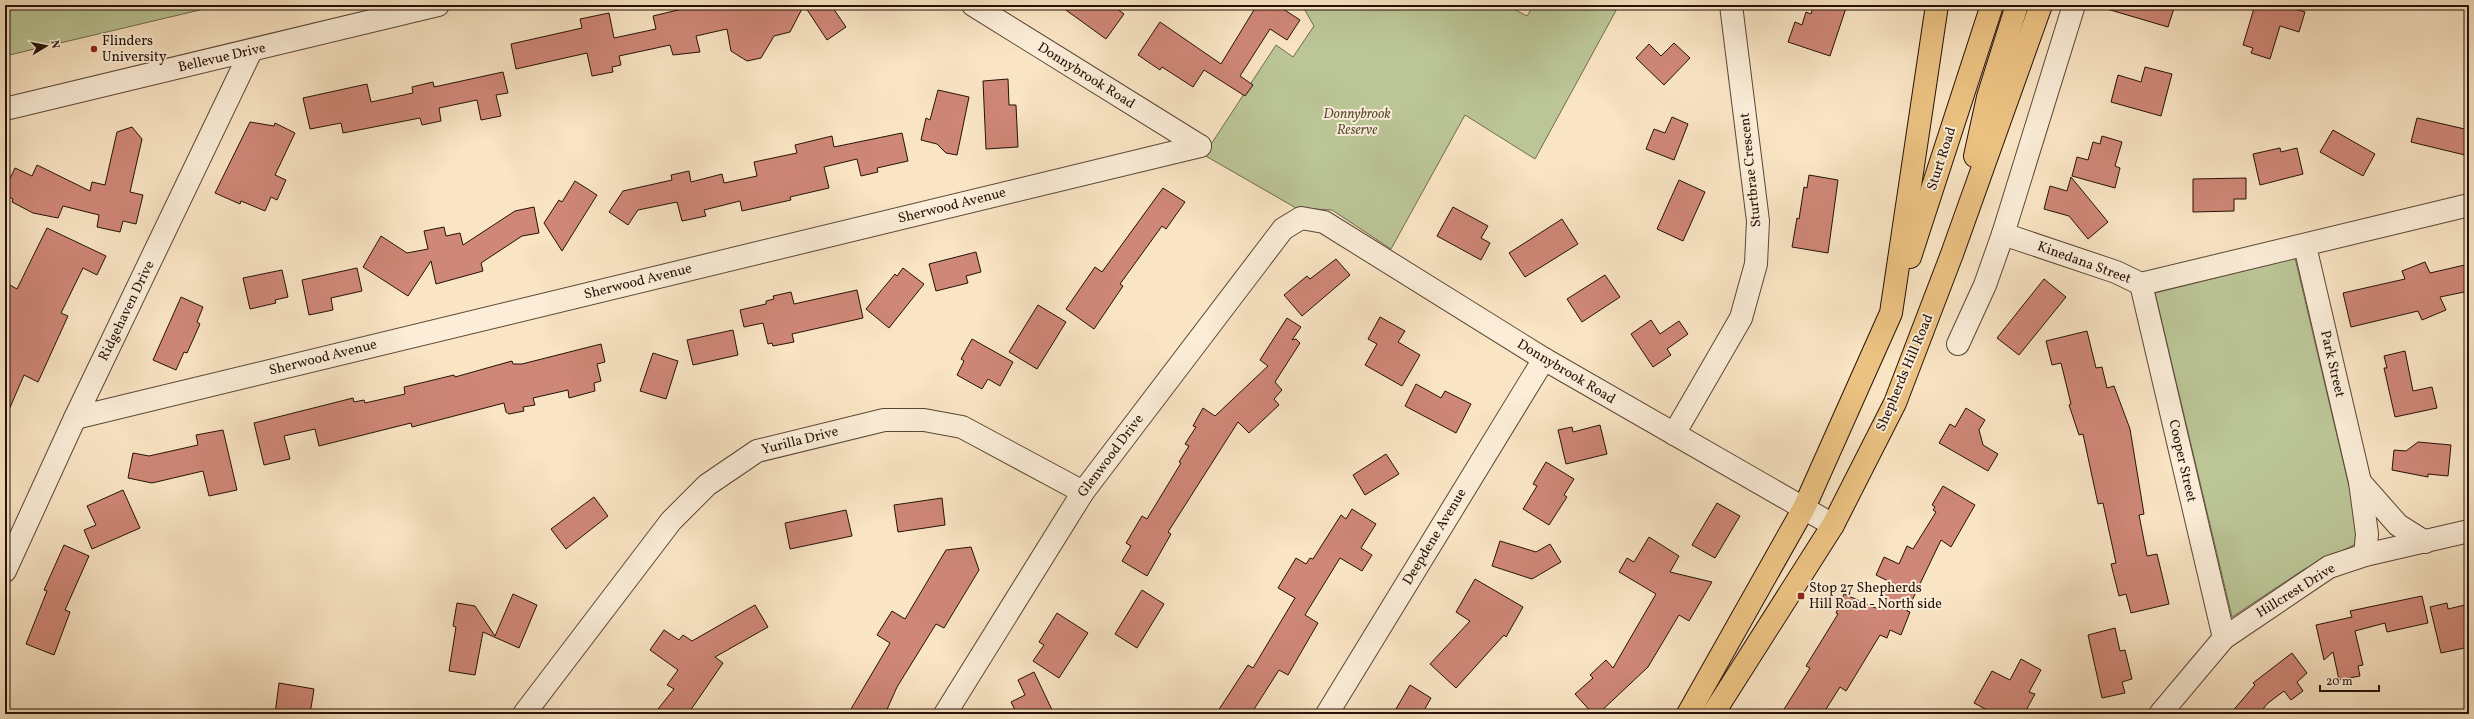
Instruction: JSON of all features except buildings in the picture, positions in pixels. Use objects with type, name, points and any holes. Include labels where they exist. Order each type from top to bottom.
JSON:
[{"type":"main road","points":[[1688,714],[1804,508],[1891,313],[1937,5]]},
{"type":"main road","name":"Sturt Road","points":[[1891,313],[1992,5]]},
{"type":"main road","name":"Sturt Road","points":[[1952,254],[1988,97],[2017,5]]},
{"type":"main road","name":"Shepherds Hill Road","points":[[1713,714],[1833,524],[1896,403],[1952,254],[2041,5]]},
{"type":"street","name":"Bellevue Drive","points":[[5,110],[438,5]]},
{"type":"street","name":"Donnybrook Road","points":[[973,5],[1200,146]]},
{"type":"street","name":"Sturtbrae Crescent","points":[[1674,434],[1741,318],[1756,264],[1758,221],[1731,5]]},
{"type":"street","points":[[1958,344],[1985,285],[2003,234],[2074,5]]},
{"type":"street","name":"Ridgehaven Drive","points":[[5,571],[75,418],[251,51]]},
{"type":"street","name":"Sherwood Avenue","points":[[75,418],[1200,146]]},
{"type":"street","name":"Kinedana Street","points":[[2003,234],[2116,272],[2141,284],[2305,246],[2469,205]]},
{"type":"street","name":"Donnybrook Road","points":[[1302,218],[1324,222],[1544,359],[1833,524]]},
{"type":"street","name":"Glenwood Drive","points":[[946,714],[1083,492],[1283,229],[1302,218]]},
{"type":"street","name":"Park Street","points":[[2305,246],[2360,482],[2367,534],[2365,555]]},
{"type":"street","name":"Cooper Street","points":[[2141,284],[2224,638]]},
{"type":"street","name":"Deepdene Avenue","points":[[1327,714],[1544,359]]},
{"type":"street","name":"Yurilla Drive","points":[[524,714],[671,521],[707,485],[757,451],[884,420],[924,420],[962,427],[1083,492]]},
{"type":"street","name":"Park Street","points":[[2360,482],[2398,525],[2425,542]]},
{"type":"street","name":"Hillcrest Drive","points":[[2160,714],[2224,638],[2329,567],[2365,555],[2469,531]]},
{"type":"green space","points":[[5,5],[221,5],[5,56]]},
{"type":"green space","name":"Donnybrook Reserve","points":[[1302,5],[1506,5],[1527,16],[1534,5],[1619,5],[1535,159],[1465,115],[1391,249],[1332,210],[1296,208],[1204,155],[1276,45],[1293,57],[1314,26]]},
{"type":"green space","points":[[2295,258],[2362,541],[2303,570],[2232,617],[2155,293]]},
{"type":"place","name":"Flinders University","points":[[94,49]]},
{"type":"place","name":"Stop 27 Shepherds Hill Road - North side","points":[[1801,596]]}]
